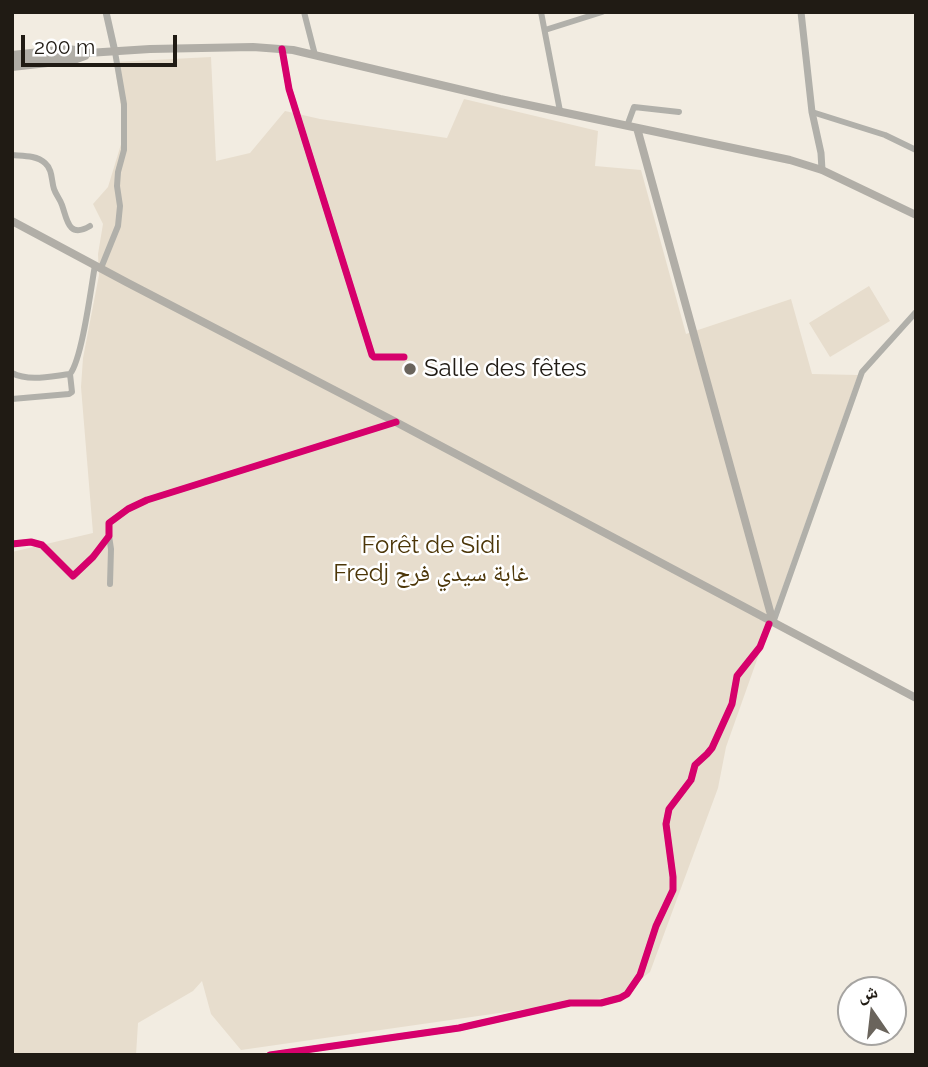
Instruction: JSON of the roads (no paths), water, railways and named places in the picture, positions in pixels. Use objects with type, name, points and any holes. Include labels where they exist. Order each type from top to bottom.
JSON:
[{"type":"main road","points":[[12,61],[88,53],[253,47],[293,50],[790,160],[822,170],[916,215]]},
{"type":"main road","points":[[12,55],[68,49],[88,53]]},
{"type":"main road","points":[[12,67],[78,59],[88,53]]},
{"type":"main road","points":[[637,128],[771,623]]},
{"type":"main road","points":[[12,221],[916,698]]},
{"type":"street","points":[[12,400],[72,392],[70,374],[74,369],[98,267],[118,226],[120,206],[117,186],[124,150],[124,104],[106,12]]},
{"type":"street","points":[[304,12],[315,55]]},
{"type":"street","points":[[541,12],[560,111]]},
{"type":"street","points":[[545,30],[602,12]]},
{"type":"street","points":[[801,12],[812,112],[822,170]]},
{"type":"street","points":[[282,49],[289,89],[372,355],[374,358],[404,357]]},
{"type":"street","points":[[627,126],[634,107],[679,112]]},
{"type":"street","points":[[812,112],[885,135],[916,150]]},
{"type":"street","points":[[12,155],[34,157],[45,163],[51,171],[55,191],[68,225],[79,230],[90,226]]},
{"type":"street","points":[[270,1055],[459,1028],[570,1003],[611,1001],[626,994],[640,975],[656,926],[673,890],[666,824],[669,809],[691,780],[695,765],[712,748],[731,708],[737,676],[760,647],[771,623],[862,372],[916,312]]},
{"type":"street","points":[[12,373],[32,377],[70,374]]},
{"type":"street","points":[[110,584],[109,523],[128,509],[147,500],[396,422]]},
{"type":"street","points":[[12,544],[31,542],[42,545],[73,576],[109,536]]},
{"type":"place","name":"Salle des fêtes","points":[[410,369]]},
{"type":"park label","name":"Forêt de Sidi Fredj غابة سيدي فرج","points":[[431,560]]}]
